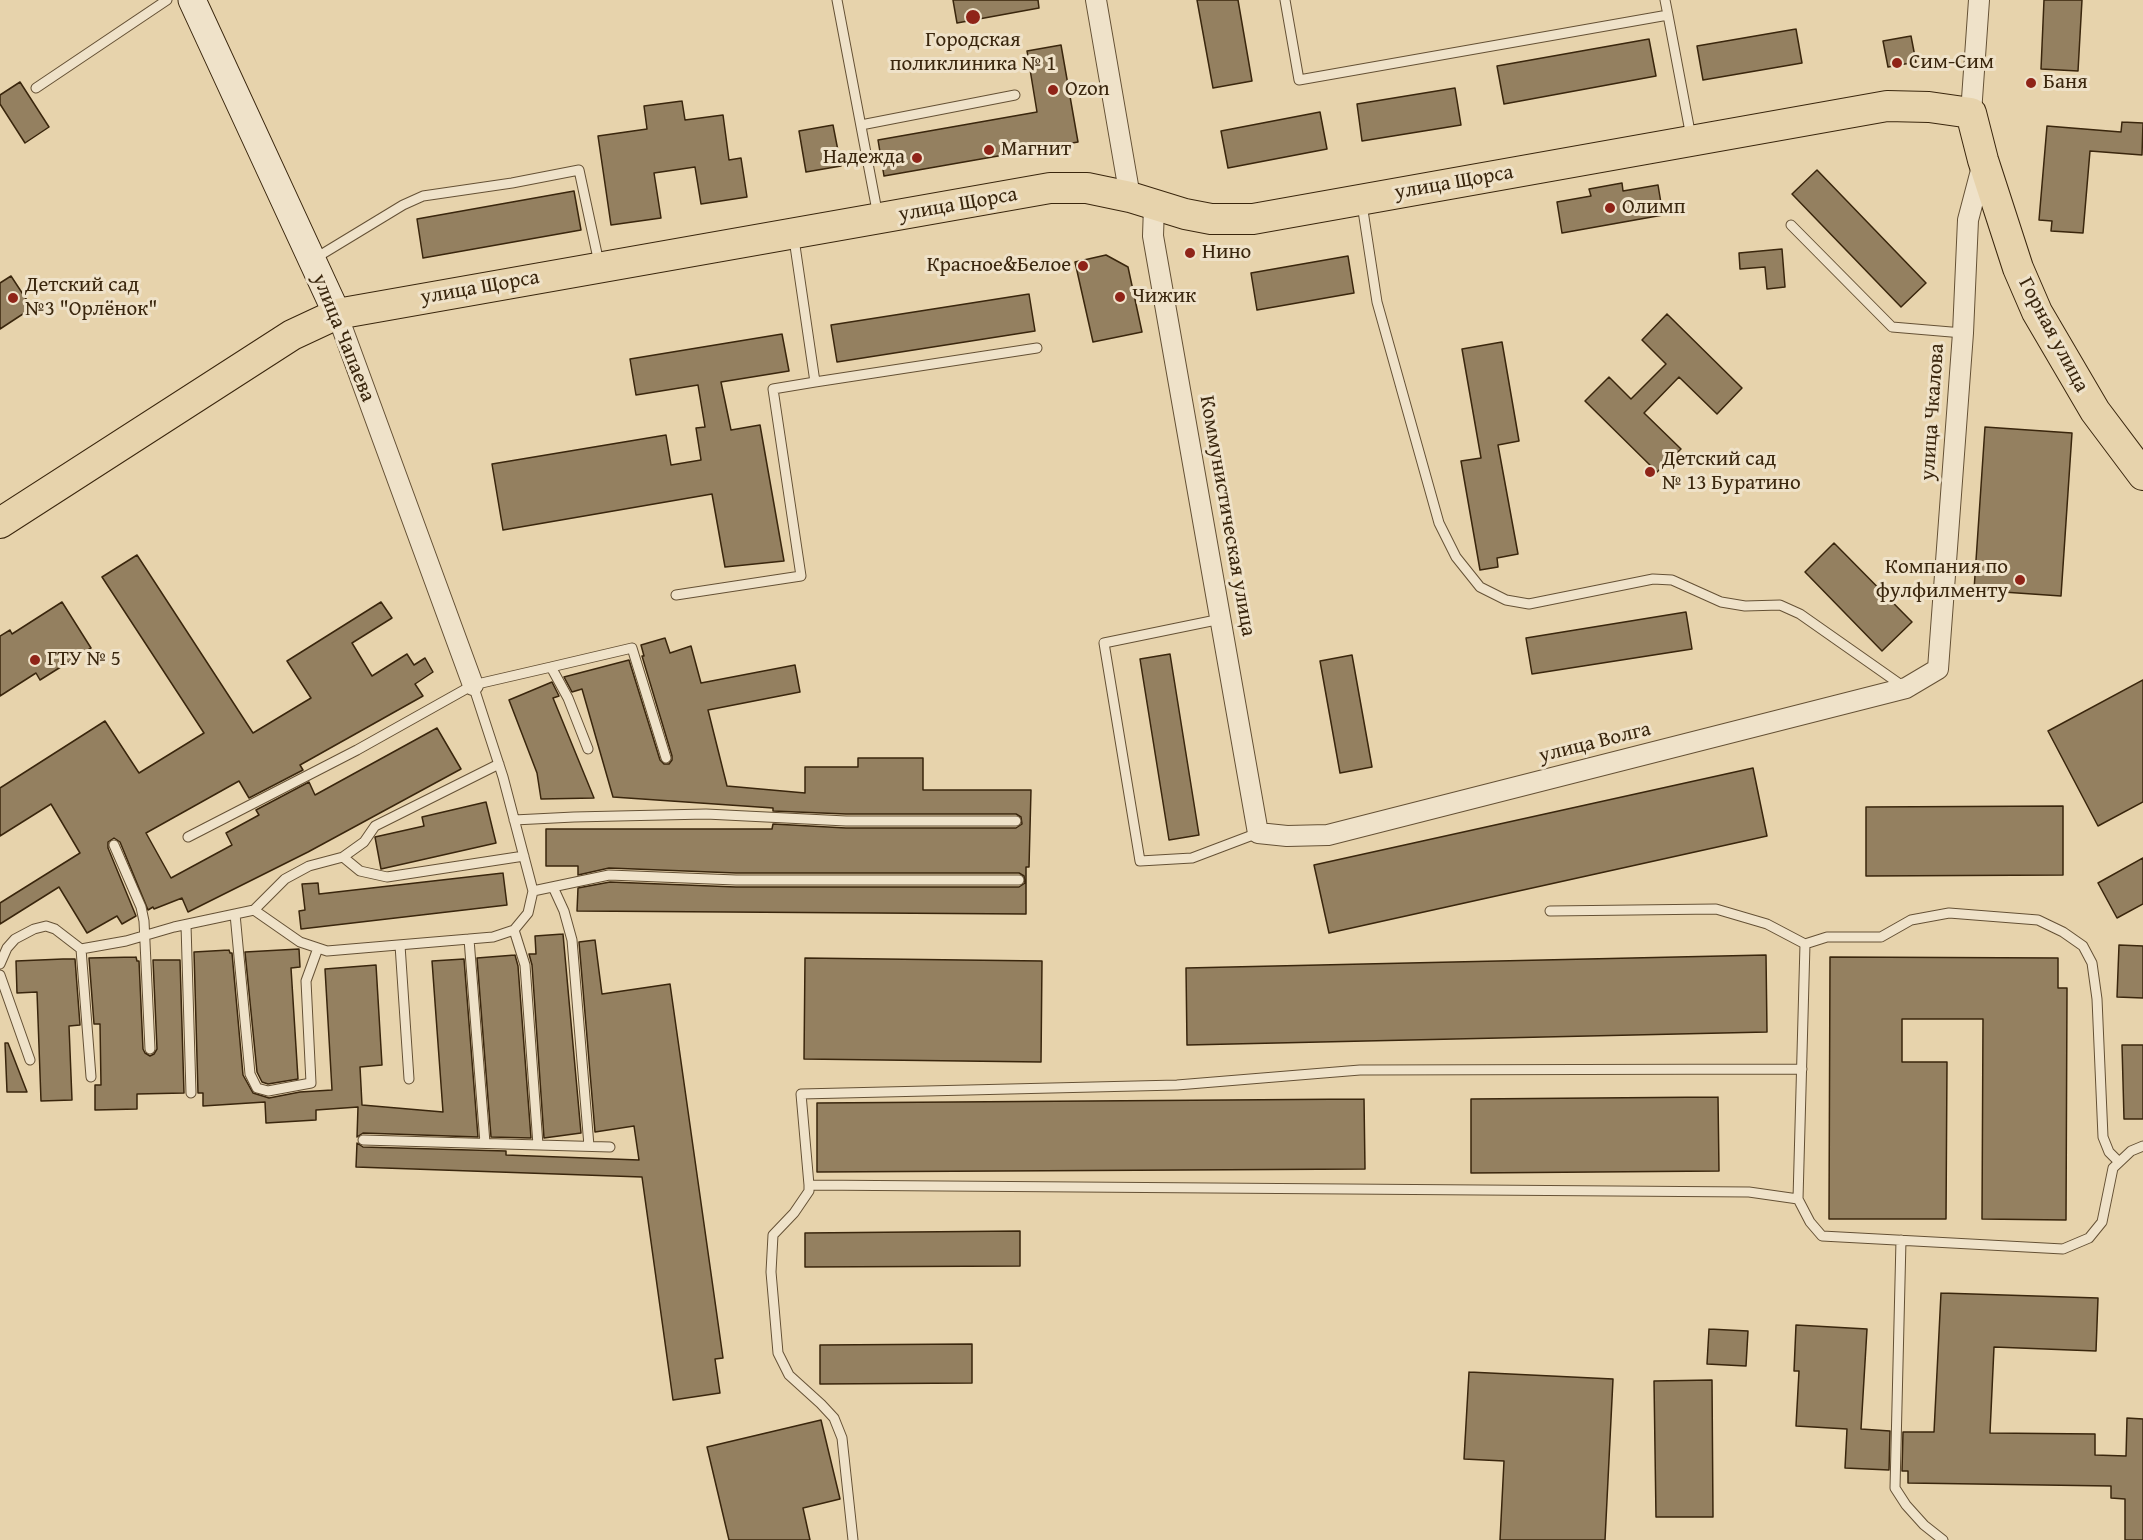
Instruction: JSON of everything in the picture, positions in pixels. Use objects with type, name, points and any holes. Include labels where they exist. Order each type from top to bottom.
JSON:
[{"type":"main road","name":"улица Чапаева","points":[[192,0],[337,314]]},
{"type":"main road","name":"улица Щорса","points":[[0,523],[291,335],[337,314],[1050,188],[1087,188],[1211,219],[1242,219],[1361,200],[1887,106],[1929,107],[1971,112]]},
{"type":"main road","name":"Горная улица","points":[[1971,112],[1983,160],[2018,268],[2037,312],[2095,411],[2143,475]]},
{"type":"street","name":"Коммунистическая улица","points":[[1096,0],[1142,202],[1153,236],[1258,833]]},
{"type":"street","points":[[1971,112],[1979,0]]},
{"type":"street","name":"улица Чкалова","points":[[1938,669],[1963,333],[1968,220],[1983,160]]},
{"type":"street","name":"улица Чапаева","points":[[337,314],[472,685]]},
{"type":"street","name":"улица Волга","points":[[1258,833],[1287,836],[1328,835],[1906,688],[1938,669]]},
{"type":"lane","points":[[36,88],[167,0]]},
{"type":"lane","points":[[837,0],[879,218]]},
{"type":"lane","points":[[1285,0],[1299,80],[1668,15]]},
{"type":"lane","points":[[1665,0],[1692,141]]},
{"type":"lane","points":[[861,125],[1015,95]]},
{"type":"lane","points":[[312,260],[403,205],[423,196],[512,183],[579,170],[600,267]]},
{"type":"lane","points":[[1361,200],[1377,302],[1439,523],[1456,557],[1480,587],[1506,600],[1529,604],[1653,579],[1672,580],[1721,602],[1745,606],[1780,604],[1800,614],[1906,688]]},
{"type":"lane","points":[[1791,225],[1892,327],[1963,333]]},
{"type":"lane","points":[[793,233],[816,382]]},
{"type":"lane","points":[[676,595],[801,576],[773,389],[1037,348]]},
{"type":"lane","points":[[1221,619],[1104,643],[1140,861],[1192,858],[1258,833]]},
{"type":"lane","points":[[188,837],[357,750],[472,685],[632,648],[666,759]]},
{"type":"lane","points":[[551,667],[568,698],[588,749]]},
{"type":"lane","points":[[254,909],[300,942],[327,951],[493,937],[514,930],[528,913],[533,891],[499,764],[472,685]]},
{"type":"lane","points":[[81,949],[254,909],[285,879],[309,866],[344,857],[364,842],[375,826],[499,764]]},
{"type":"lane","points":[[514,820],[706,814],[846,821],[1016,821]]},
{"type":"lane","points":[[114,845],[141,908],[146,935],[150,1049]]},
{"type":"lane","points":[[344,857],[360,871],[387,876],[524,856]]},
{"type":"lane","points":[[533,891],[609,875],[736,880],[1019,880]]},
{"type":"lane","points":[[553,887],[564,911],[572,940],[590,1146]]},
{"type":"lane","points":[[1550,911],[1716,909],[1767,924],[1805,944],[1827,937],[1881,937],[1911,920],[1949,913],[2038,920],[2083,946],[2092,963],[2097,999],[2103,1137],[2109,1152],[2119,1162]]},
{"type":"lane","points":[[235,914],[250,1074],[256,1088],[268,1091],[311,1083],[306,981],[318,948]]},
{"type":"lane","points":[[186,925],[191,1093]]},
{"type":"lane","points":[[0,964],[6,948],[15,939],[45,926],[55,929],[81,949],[91,1077]]},
{"type":"lane","points":[[514,930],[525,965],[538,1145]]},
{"type":"lane","points":[[469,939],[485,1143]]},
{"type":"lane","points":[[1805,944],[1798,1199],[1810,1222],[1822,1236],[2063,1249],[2089,1238],[2102,1222],[2113,1168],[2131,1151],[2143,1146]]},
{"type":"lane","points":[[400,945],[409,1079]]},
{"type":"lane","points":[[0,975],[30,1060]]},
{"type":"lane","points":[[853,1540],[842,1438],[834,1418],[789,1375],[778,1353],[771,1272],[773,1235],[794,1213],[810,1191],[801,1094],[1177,1086],[1360,1070],[1802,1069]]},
{"type":"lane","points":[[363,1140],[610,1147]]},
{"type":"lane","points":[[809,1185],[1749,1192],[1798,1199]]},
{"type":"lane","points":[[1901,1240],[1895,1488],[1906,1505],[1924,1525],[1942,1540]]},
{"type":"building","name":"Городская поликлиника № 1","points":[[953,0],[1038,0],[1039,8],[957,23]]},
{"type":"building","points":[[1197,0],[1238,0],[1252,81],[1213,88]]},
{"type":"building","points":[[2044,0],[2082,0],[2078,71],[2041,69]]},
{"type":"building","points":[[1796,29],[1802,63],[1703,80],[1697,46]]},
{"type":"building","points":[[1911,36],[1916,62],[1888,67],[1883,41]]},
{"type":"building","points":[[1649,39],[1656,76],[1504,104],[1497,66]]},
{"type":"building","points":[[1061,45],[1078,142],[884,176],[878,140],[1037,112],[1027,51]]},
{"type":"building","points":[[20,82],[49,127],[25,143],[0,104],[0,95]]},
{"type":"building","points":[[1455,88],[1461,125],[1362,141],[1357,104]]},
{"type":"building","points":[[682,101],[685,120],[723,115],[729,160],[741,158],[747,197],[701,204],[695,167],[654,173],[661,218],[611,225],[598,136],[647,129],[644,106]]},
{"type":"building","points":[[1320,112],[1327,149],[1228,168],[1221,131]]},
{"type":"building","points":[[2122,122],[2143,123],[2142,155],[2090,151],[2083,233],[2051,231],[2052,221],[2039,220],[2047,126],[2121,132]]},
{"type":"building","points":[[833,125],[841,166],[806,172],[799,131]]},
{"type":"building","points":[[1817,170],[1926,283],[1901,307],[1792,194]]},
{"type":"building","name":"Олимп","points":[[1622,183],[1623,191],[1658,185],[1663,215],[1562,233],[1557,202],[1591,196],[1589,189]]},
{"type":"building","points":[[574,191],[581,230],[423,258],[417,219]]},
{"type":"building","points":[[1782,249],[1785,287],[1767,289],[1765,267],[1740,269],[1739,253]]},
{"type":"building","points":[[1106,255],[1128,267],[1142,332],[1093,342],[1075,262]]},
{"type":"building","points":[[1348,256],[1354,293],[1257,310],[1251,273]]},
{"type":"building","name":"Детский сад №3 \"Орлёнок\"","points":[[11,276],[32,308],[0,329],[0,283]]},
{"type":"building","points":[[1029,294],[1035,331],[837,362],[831,325]]},
{"type":"building","points":[[1667,314],[1742,388],[1717,414],[1679,377],[1644,413],[1681,449],[1657,472],[1585,401],[1609,377],[1631,399],[1666,364],[1642,340]]},
{"type":"building","points":[[782,334],[789,371],[721,382],[731,430],[760,425],[784,561],[725,567],[712,494],[503,530],[492,464],[666,435],[671,465],[701,460],[696,428],[705,427],[698,385],[636,395],[630,359]]},
{"type":"building","points":[[1502,342],[1519,441],[1498,445],[1518,554],[1497,558],[1498,567],[1480,570],[1461,461],[1481,458],[1462,349]]},
{"type":"building","points":[[1985,427],[2072,433],[2061,596],[1974,590]]},
{"type":"building","points":[[1834,543],[1912,622],[1882,651],[1805,572]]},
{"type":"building","points":[[137,555],[253,733],[311,698],[287,661],[381,602],[392,618],[352,643],[372,676],[407,654],[414,665],[425,658],[433,672],[415,684],[423,696],[300,765],[303,770],[249,798],[239,781],[146,833],[171,878],[232,845],[226,833],[259,815],[256,810],[309,782],[315,795],[437,728],[461,769],[308,852],[188,912],[182,898],[148,910],[120,842],[114,838],[108,842],[108,848],[136,916],[122,924],[117,916],[87,933],[59,887],[0,924],[0,903],[80,853],[51,804],[0,836],[0,788],[105,721],[139,773],[204,733],[102,577]]},
{"type":"building","name":"ГТУ № 5","points":[[62,602],[91,648],[40,680],[36,673],[0,696],[0,636],[10,630],[12,634]]},
{"type":"building","points":[[1686,612],[1692,649],[1532,674],[1526,638]]},
{"type":"building","points":[[665,638],[670,653],[691,646],[701,683],[795,665],[800,692],[708,710],[727,786],[805,793],[805,767],[858,767],[858,758],[923,758],[923,790],[1031,790],[1029,867],[1026,867],[1026,914],[577,911],[578,888],[610,882],[736,887],[1019,887],[1025,883],[1024,876],[1019,873],[736,873],[609,868],[578,875],[578,866],[546,866],[546,829],[772,829],[773,824],[846,828],[1016,828],[1022,824],[1021,817],[1016,814],[846,814],[773,811],[773,808],[613,797],[582,689],[572,692],[564,677],[629,660],[660,760],[664,764],[669,764],[672,756],[642,656],[644,656],[641,645]]},
{"type":"building","points":[[1170,654],[1199,835],[1169,840],[1140,659]]},
{"type":"building","points":[[1352,655],[1372,767],[1340,773],[1320,661]]},
{"type":"building","points":[[2143,680],[2143,802],[2098,826],[2048,731]]},
{"type":"building","points":[[552,682],[559,696],[553,698],[594,798],[541,799],[537,773],[509,700]]},
{"type":"building","points":[[1753,768],[1767,836],[1329,933],[1314,865]]},
{"type":"building","points":[[486,802],[496,843],[381,869],[375,837],[424,826],[422,817]]},
{"type":"building","points":[[2063,806],[2063,875],[1866,876],[1866,807]]},
{"type":"building","points":[[2143,858],[2143,904],[2117,918],[2098,883]]},
{"type":"building","points":[[503,873],[507,905],[301,929],[299,911],[305,910],[302,884],[318,883],[319,894]]},
{"type":"building","points":[[563,934],[581,1133],[544,1138],[532,965],[529,954],[536,954],[535,936]]},
{"type":"building","points":[[595,940],[602,994],[670,984],[723,1358],[715,1359],[720,1393],[673,1400],[642,1177],[356,1167],[357,1143],[363,1147],[506,1151],[506,1155],[639,1160],[634,1126],[595,1132],[579,942]]},
{"type":"building","points":[[2119,945],[2143,946],[2143,998],[2117,997]]},
{"type":"building","points":[[299,949],[300,967],[291,968],[298,1079],[268,1084],[262,1082],[257,1072],[245,952]]},
{"type":"building","points":[[229,950],[232,953],[243,1075],[253,1093],[269,1098],[300,1092],[332,1090],[325,969],[376,965],[382,1065],[360,1067],[362,1105],[443,1112],[432,961],[464,959],[478,1137],[363,1133],[357,1137],[358,1107],[316,1110],[316,1120],[266,1123],[265,1102],[203,1106],[203,1093],[198,1093],[194,952]]},
{"type":"building","points":[[515,955],[518,966],[531,1138],[491,1137],[477,958]]},
{"type":"building","points":[[1766,955],[1767,1032],[1187,1045],[1186,968]]},
{"type":"building","points":[[136,957],[139,961],[143,1049],[150,1056],[157,1049],[153,960],[180,960],[184,1093],[137,1094],[137,1109],[95,1110],[95,1085],[101,1085],[100,1024],[94,1024],[89,958]]},
{"type":"building","points":[[1830,957],[2058,958],[2058,988],[2067,988],[2066,1220],[1982,1219],[1983,1019],[1902,1019],[1902,1062],[1947,1062],[1946,1219],[1829,1219]]},
{"type":"building","points":[[805,958],[1042,961],[1041,1062],[804,1059]]},
{"type":"building","points":[[75,959],[80,1025],[69,1026],[72,1100],[41,1101],[37,992],[17,993],[16,961]]},
{"type":"building","points":[[5,1043],[8,1043],[27,1092],[7,1092]]},
{"type":"building","points":[[2122,1045],[2143,1045],[2143,1119],[2124,1119]]},
{"type":"building","points":[[1718,1097],[1719,1171],[1471,1173],[1471,1099]]},
{"type":"building","points":[[1364,1099],[1365,1169],[817,1172],[817,1103]]},
{"type":"building","points":[[1020,1231],[1020,1266],[805,1267],[805,1233]]},
{"type":"building","points":[[1941,1293],[2098,1298],[2096,1351],[1994,1347],[1990,1433],[2095,1434],[2095,1455],[2126,1456],[2127,1418],[2143,1419],[2143,1540],[2125,1540],[2125,1499],[2111,1498],[2111,1486],[1908,1483],[1908,1471],[1902,1471],[1903,1432],[1934,1432]]},
{"type":"building","points":[[1796,1325],[1867,1329],[1861,1429],[1890,1431],[1889,1470],[1845,1468],[1847,1429],[1796,1426],[1799,1371],[1794,1371]]},
{"type":"building","points":[[1709,1329],[1748,1331],[1746,1366],[1707,1364]]},
{"type":"building","points":[[972,1344],[972,1383],[820,1384],[820,1345]]},
{"type":"building","points":[[1469,1372],[1613,1379],[1605,1540],[1500,1540],[1504,1461],[1464,1459]]},
{"type":"building","points":[[1712,1380],[1713,1517],[1656,1517],[1654,1381]]},
{"type":"building","points":[[821,1420],[840,1499],[803,1508],[810,1540],[729,1540],[707,1447]]},
{"type":"place","name":"Городская поликлиника № 1","points":[[973,17]]},
{"type":"place","name":"Сим-Сим","points":[[1897,63]]},
{"type":"place","name":"Баня","points":[[2031,83]]},
{"type":"place","name":"Ozon","points":[[1053,90]]},
{"type":"place","name":"Магнит","points":[[989,150]]},
{"type":"place","name":"Надежда","points":[[917,158]]},
{"type":"place","name":"Олимп","points":[[1610,208]]},
{"type":"place","name":"Нино","points":[[1190,253]]},
{"type":"place","name":"Красное&Белое","points":[[1083,266]]},
{"type":"place","name":"Чижик","points":[[1120,297]]},
{"type":"place","name":"Детский сад №3 \"Орлёнок\"","points":[[13,298]]},
{"type":"place","name":"Детский сад № 13 Буратино","points":[[1650,472]]},
{"type":"place","name":"Компания по фулфилменту","points":[[2020,580]]},
{"type":"place","name":"ГТУ № 5","points":[[35,660]]}]
